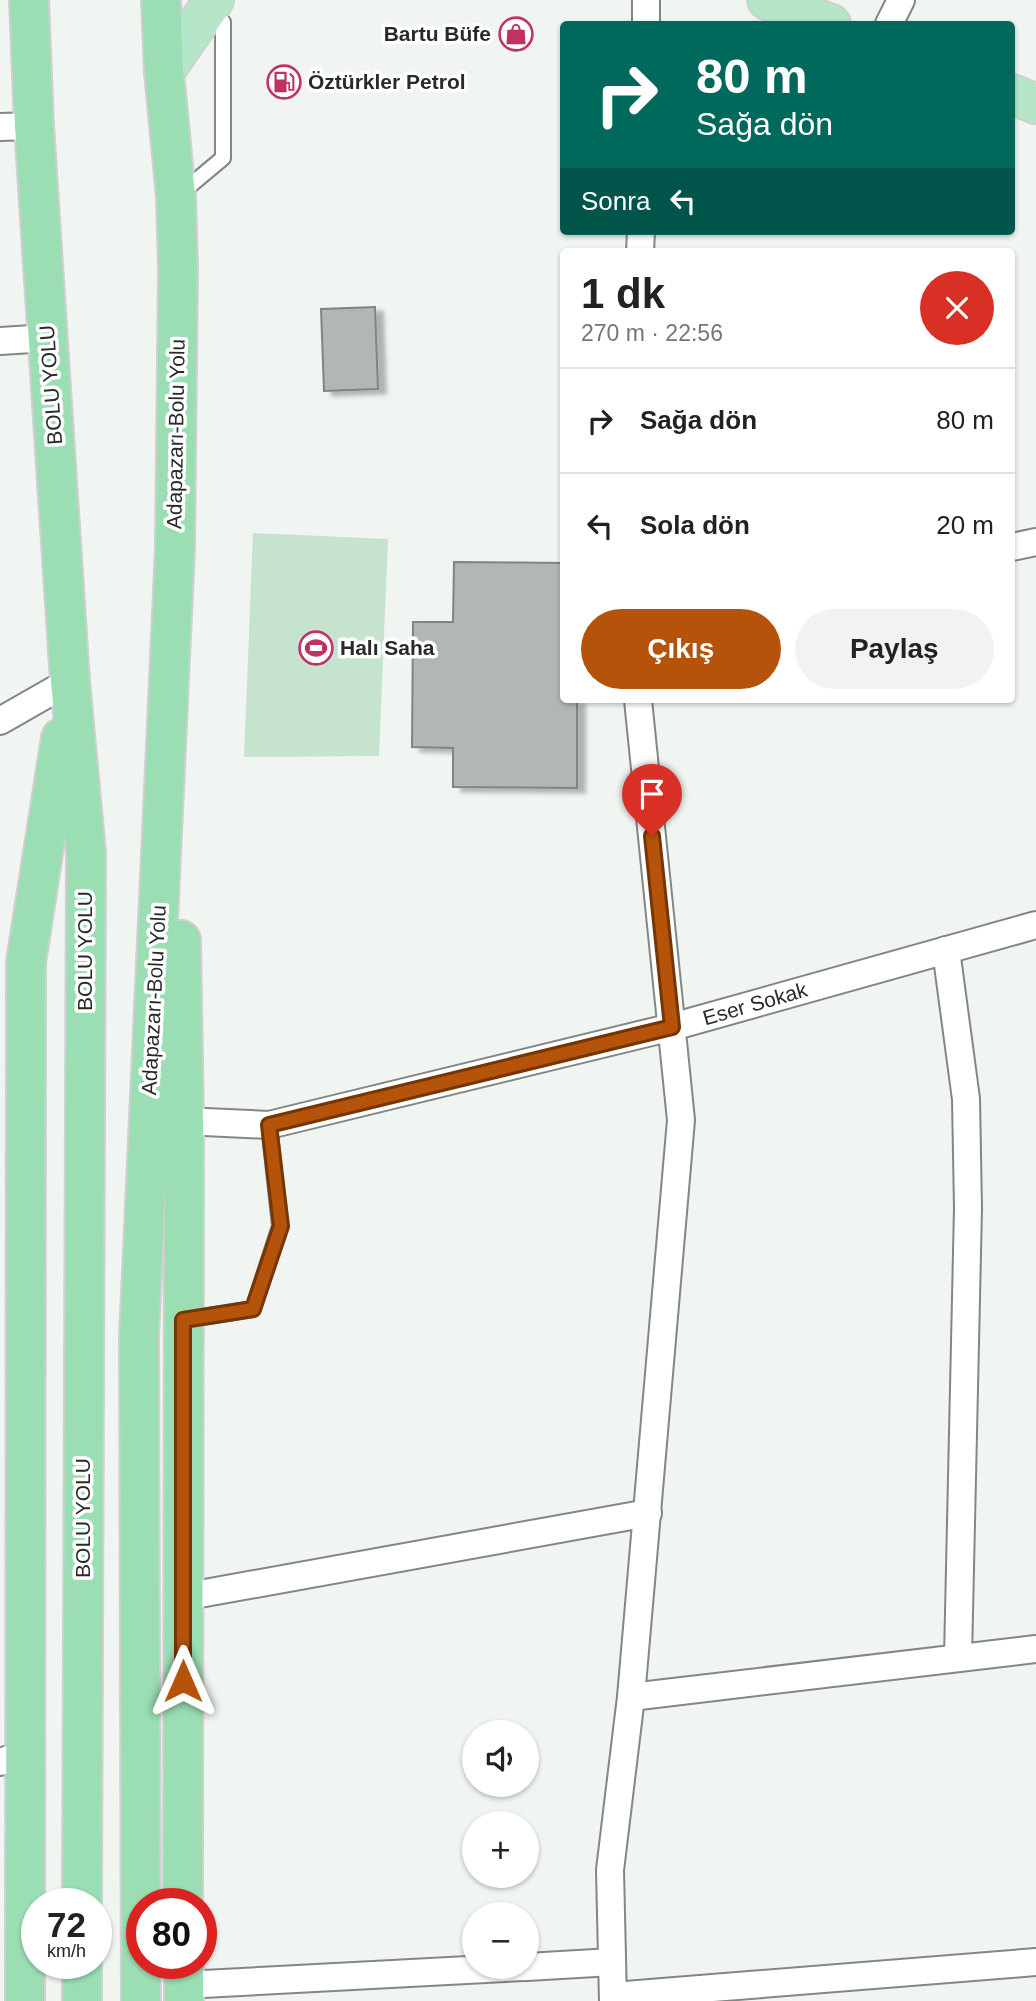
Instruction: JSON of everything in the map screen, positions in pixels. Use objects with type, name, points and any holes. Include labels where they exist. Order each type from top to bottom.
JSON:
[{"type":"highway","name":"Adapazarı-Bolu Yolu","points":[[141,2001],[139,1337],[175,548],[178,267],[176,197],[164,72],[161,0]]},
{"type":"highway","name":"BOLU YOLU","points":[[27,4],[17,126],[48,338],[70,681],[86,853],[82,1888]]},
{"type":"highway","points":[[175,548],[184,1121],[183,1888]]},
{"type":"highway","points":[[25,2001],[12,1758],[26,962],[70,681]]},
{"type":"highway","points":[[82,1979],[82,2001]]},
{"type":"main road","points":[[767,0],[823,21]]},
{"type":"main road","points":[[164,72],[219,11]]},
{"type":"main road","points":[[1015,95],[1036,104]]},
{"type":"street","points":[[646,0],[646,21]]},
{"type":"street","points":[[890,21],[901,0]]},
{"type":"street","points":[[0,341],[48,338]]},
{"type":"street","points":[[1015,546],[1036,542]]},
{"type":"street","points":[[0,721],[70,681]]},
{"type":"street","points":[[638,703],[681,1120],[631,1697],[610,1870],[613,1998],[1036,1962]]},
{"type":"street","name":"Eser Sokak","points":[[184,1121],[269,1125],[672,1027],[1036,925]]},
{"type":"street","points":[[946,950],[967,1099],[968,1208],[958,1658]]},
{"type":"street","points":[[183,1597],[648,1513]]},
{"type":"street","points":[[631,1697],[1036,1649]]},
{"type":"street","points":[[539,1966],[612,1962]]},
{"type":"street","points":[[184,1983],[462,1970]]},
{"type":"lane","points":[[176,197],[223,158],[219,11]]},
{"type":"lane","points":[[183,1320],[253,1309],[281,1226],[269,1125]]},
{"type":"green space","name":"Halı Saha","points":[[253,533],[388,539],[379,756],[244,757]]},
{"type":"building","points":[[375,307],[378,389],[324,391],[321,309]]},
{"type":"building","points":[[454,562],[560,563],[560,703],[577,703],[577,788],[453,787],[453,748],[412,747],[413,622],[453,622]]},
{"type":"place","name":"Bartu Büfe","points":[[516,34]]},
{"type":"place","name":"Öztürkler Petrol","points":[[284,82]]},
{"type":"place","name":"Halı Saha","points":[[316,648]]},
{"type":"route","points":[[183,1681],[183,1320],[253,1309],[281,1226],[269,1125],[672,1027],[652,836]]}]
